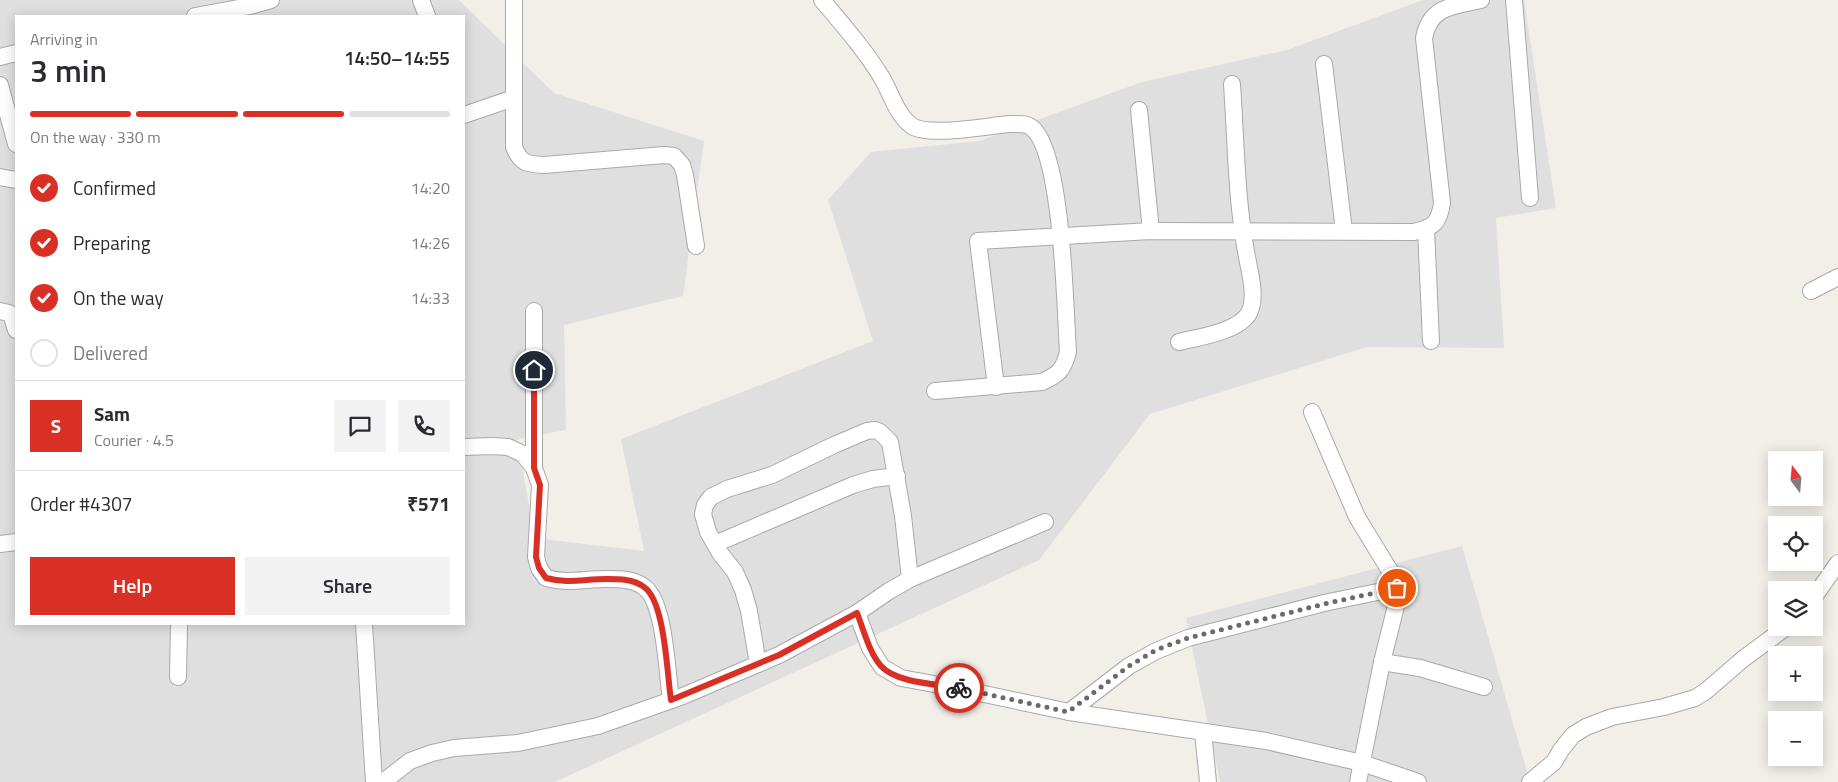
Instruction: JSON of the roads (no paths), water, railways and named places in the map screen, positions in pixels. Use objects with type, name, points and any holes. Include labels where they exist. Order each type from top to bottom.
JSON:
[{"type":"street","points":[[199,15],[249,3],[271,0]]},
{"type":"street","points":[[421,0],[427,15]]},
{"type":"street","points":[[514,0],[514,147],[519,158],[525,163],[544,165],[664,155],[674,156],[682,165],[685,175],[696,246]]},
{"type":"street","points":[[822,0],[856,40],[882,78],[904,120],[913,126],[922,130],[938,131],[1017,124],[1030,126],[1039,135],[1044,144],[1062,235],[1068,352],[1064,367],[1057,376],[1042,382],[935,391]]},
{"type":"street","points":[[996,387],[978,241],[1151,231],[1414,232],[1435,224],[1440,216],[1442,203],[1424,38],[1427,25],[1434,16],[1445,8],[1481,0]]},
{"type":"street","points":[[1514,0],[1530,198]]},
{"type":"street","points":[[0,57],[15,53]]},
{"type":"street","points":[[1324,64],[1344,231]]},
{"type":"street","points":[[1180,342],[1230,328],[1241,322],[1249,313],[1252,300],[1251,275],[1242,231],[1232,84]]},
{"type":"street","points":[[0,86],[15,140]]},
{"type":"street","points":[[465,115],[514,98]]},
{"type":"street","points":[[1139,110],[1151,231]]},
{"type":"street","points":[[0,177],[15,180]]},
{"type":"street","points":[[1426,229],[1431,341]]},
{"type":"street","points":[[1811,291],[1838,277]]},
{"type":"street","points":[[8,311],[15,327]]},
{"type":"street","points":[[534,311],[534,468]]},
{"type":"street","points":[[1312,412],[1357,516],[1390,571],[1397,588],[1397,602],[1382,662],[1358,782]]},
{"type":"street","points":[[758,664],[749,611],[743,590],[735,572],[714,544],[708,532],[703,514],[705,505],[711,497],[728,489],[772,475],[867,430],[880,432],[890,442],[897,476],[910,579]]},
{"type":"street","points":[[465,447],[508,447],[523,454],[534,468],[540,485],[536,557],[539,568],[546,578],[562,582],[630,581],[644,586],[654,597],[660,615],[671,700]]},
{"type":"street","points":[[714,544],[853,486],[873,479],[897,476]]},
{"type":"street","points":[[383,782],[410,761],[432,753],[454,748],[518,743],[589,728],[671,700],[779,655],[857,613],[910,579],[1045,522]]},
{"type":"street","points":[[0,544],[15,542]]},
{"type":"street","points":[[1823,585],[1838,563]]},
{"type":"street","points":[[1068,712],[1129,666],[1156,650],[1188,638],[1397,588]]},
{"type":"street","points":[[857,613],[870,648],[882,667],[901,678],[1068,712],[1266,741],[1362,763],[1418,782]]},
{"type":"street","points":[[178,677],[179,625]]},
{"type":"street","points":[[364,625],[374,782]]},
{"type":"street","points":[[1536,780],[1554,762],[1573,735],[1586,727],[1612,717],[1664,707],[1695,698],[1773,636]]},
{"type":"street","points":[[1382,662],[1420,668],[1484,686]]},
{"type":"street","points":[[1203,732],[1208,782]]}]
